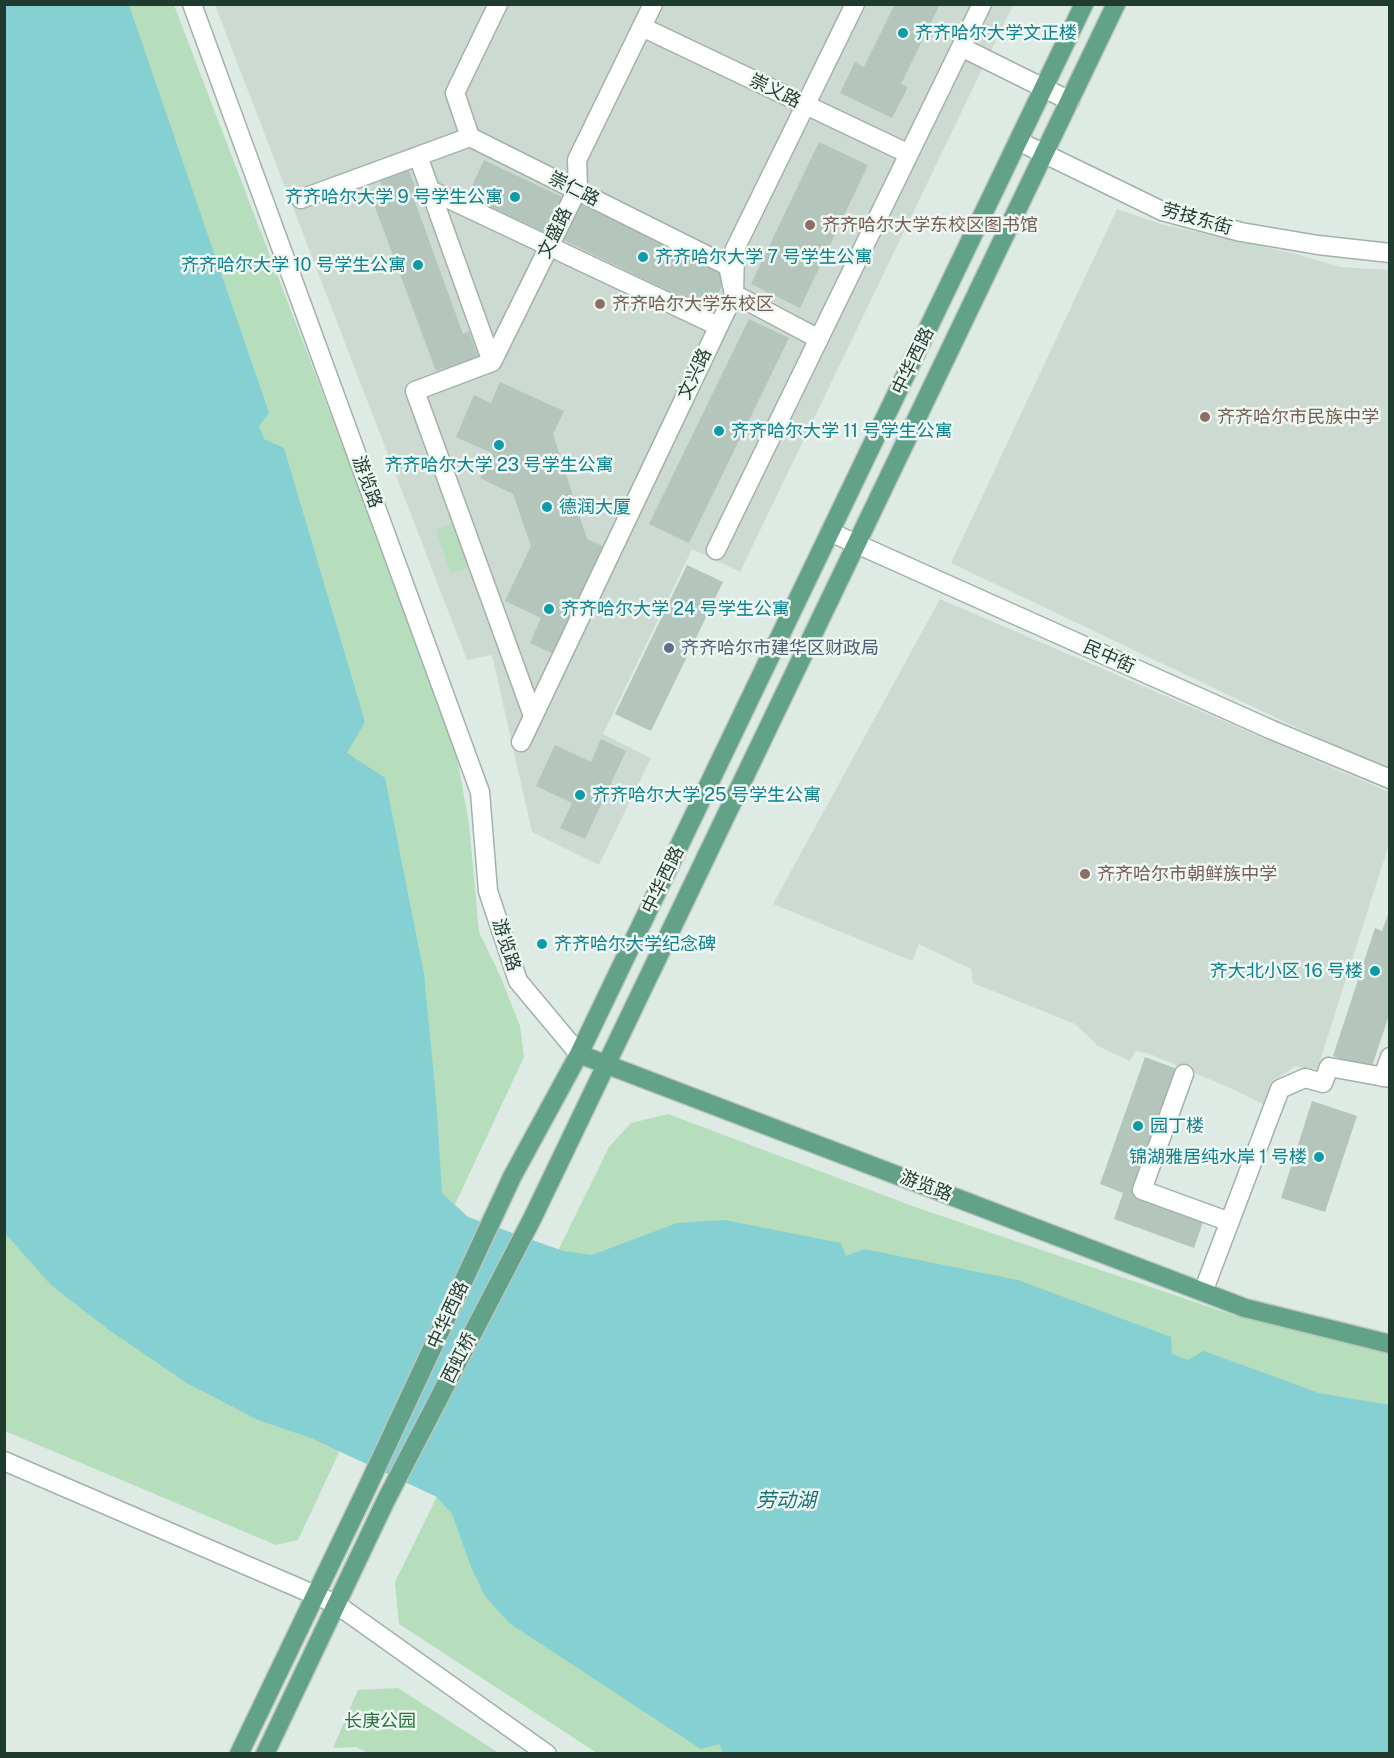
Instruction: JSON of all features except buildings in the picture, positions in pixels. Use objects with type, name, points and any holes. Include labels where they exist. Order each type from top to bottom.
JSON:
[{"type":"main road","name":"中华西路","points":[[238,1754],[367,1488],[512,1177],[579,1054],[1084,4]]},
{"type":"main road","name":"中华西路","points":[[532,1219],[1116,4]]},
{"type":"main road","name":"游览路","points":[[579,1054],[1245,1308],[1389,1344]]},
{"type":"main road","name":"西虹桥","points":[[336,1604],[387,1498],[532,1219]]},
{"type":"main road","points":[[265,1754],[336,1604]]},
{"type":"street","name":"游览路","points":[[192,4],[480,792],[488,891],[518,981],[579,1054]]},
{"type":"street","points":[[301,199],[470,137],[455,93],[498,4]]},
{"type":"street","name":"文盛路","points":[[492,362],[577,190],[577,160],[653,4]]},
{"type":"street","name":"文兴路","points":[[521,742],[734,294],[735,249],[855,4]]},
{"type":"street","points":[[716,550],[982,4]]},
{"type":"street","name":"崇义路","points":[[642,27],[909,154]]},
{"type":"street","points":[[961,47],[1070,101]]},
{"type":"street","name":"崇仁路","points":[[470,137],[728,266],[734,294]]},
{"type":"street","name":"劳技东街","points":[[1018,141],[1162,211],[1241,232],[1318,245],[1389,253]]},
{"type":"street","points":[[418,156],[492,362],[415,391],[533,716]]},
{"type":"street","points":[[430,190],[718,326]]},
{"type":"street","points":[[734,294],[819,339]]},
{"type":"street","name":"民中街","points":[[830,532],[1261,725],[1389,779]]},
{"type":"street","points":[[1203,1292],[1280,1089],[1305,1078],[1323,1083],[1329,1067],[1386,1077],[1389,1057]]},
{"type":"street","points":[[1184,1074],[1142,1190],[1230,1222]]},
{"type":"street","points":[[4,1461],[336,1604],[547,1754]]},
{"type":"shaded area","name":"齐齐哈尔大学东校区","points":[[215,5],[1013,5],[740,572],[692,549],[603,734],[651,758],[599,865],[532,832],[492,655],[467,660]]},
{"type":"shaded area","name":"齐齐哈尔市民族中学","points":[[1117,209],[1161,224],[1296,254],[1340,267],[1389,270],[1389,769],[1363,759],[951,563]]},
{"type":"shaded area","name":"齐齐哈尔市朝鲜族中学","points":[[940,599],[1389,792],[1389,844],[1317,1070],[1295,1066],[1272,1082],[1263,1104],[1150,1054],[1135,1051],[1130,1061],[1098,1046],[1075,1024],[973,983],[971,969],[919,944],[912,961],[773,904]]},
{"type":"green space","points":[[5,5],[174,5],[420,648],[457,758],[469,824],[479,932],[520,1026],[524,1057],[298,1540],[276,1545],[5,1431]]},
{"type":"green space","points":[[460,521],[475,565],[451,574],[436,530]]},
{"type":"green space","points":[[668,1114],[915,1207],[1230,1314],[1389,1350],[1389,1753],[597,1753],[399,1624],[395,1582],[609,1147],[631,1123]]},
{"type":"green space","name":"长庚公园","points":[[398,1688],[499,1753],[370,1754],[356,1747],[333,1748],[358,1690]]},
{"type":"water","name":"劳动湖","points":[[4,5],[129,5],[269,413],[259,426],[264,439],[284,448],[365,722],[347,753],[385,778],[424,974],[442,1193],[468,1217],[563,1251],[592,1255],[677,1223],[724,1220],[841,1243],[846,1256],[864,1249],[1018,1280],[1171,1337],[1172,1354],[1188,1360],[1204,1351],[1319,1393],[1389,1405],[1389,1753],[724,1754],[719,1744],[701,1749],[509,1623],[485,1596],[472,1569],[452,1514],[437,1497],[311,1438],[258,1420],[187,1383],[109,1330],[51,1285],[5,1233]]},
{"type":"place","name":"齐齐哈尔大学文正楼","points":[[903,33]]},
{"type":"place","name":"齐齐哈尔大学 9 号学生公寓","points":[[515,197]]},
{"type":"place","name":"齐齐哈尔大学东校区图书馆","points":[[810,225]]},
{"type":"place","name":"齐齐哈尔大学 7 号学生公寓","points":[[643,257]]},
{"type":"place","name":"齐齐哈尔大学 10 号学生公寓","points":[[418,265]]},
{"type":"place","name":"齐齐哈尔大学东校区","points":[[600,304]]},
{"type":"place","name":"齐齐哈尔市民族中学","points":[[1205,417]]},
{"type":"place","name":"齐齐哈尔大学 11 号学生公寓","points":[[719,431]]},
{"type":"place","name":"齐齐哈尔大学 23 号学生公寓","points":[[499,445]]},
{"type":"place","name":"德润大厦","points":[[547,507]]},
{"type":"place","name":"齐齐哈尔大学 24 号学生公寓","points":[[549,609]]},
{"type":"place","name":"齐齐哈尔市建华区财政局","points":[[669,648]]},
{"type":"place","name":"齐齐哈尔大学 25 号学生公寓","points":[[580,795]]},
{"type":"place","name":"齐齐哈尔市朝鲜族中学","points":[[1085,874]]},
{"type":"place","name":"齐齐哈尔大学纪念碑","points":[[542,944]]},
{"type":"place","name":"齐大北小区 16 号楼","points":[[1375,971]]},
{"type":"place","name":"园丁楼","points":[[1138,1126]]},
{"type":"place","name":"锦湖雅居纯水岸 1 号楼","points":[[1319,1157]]}]
